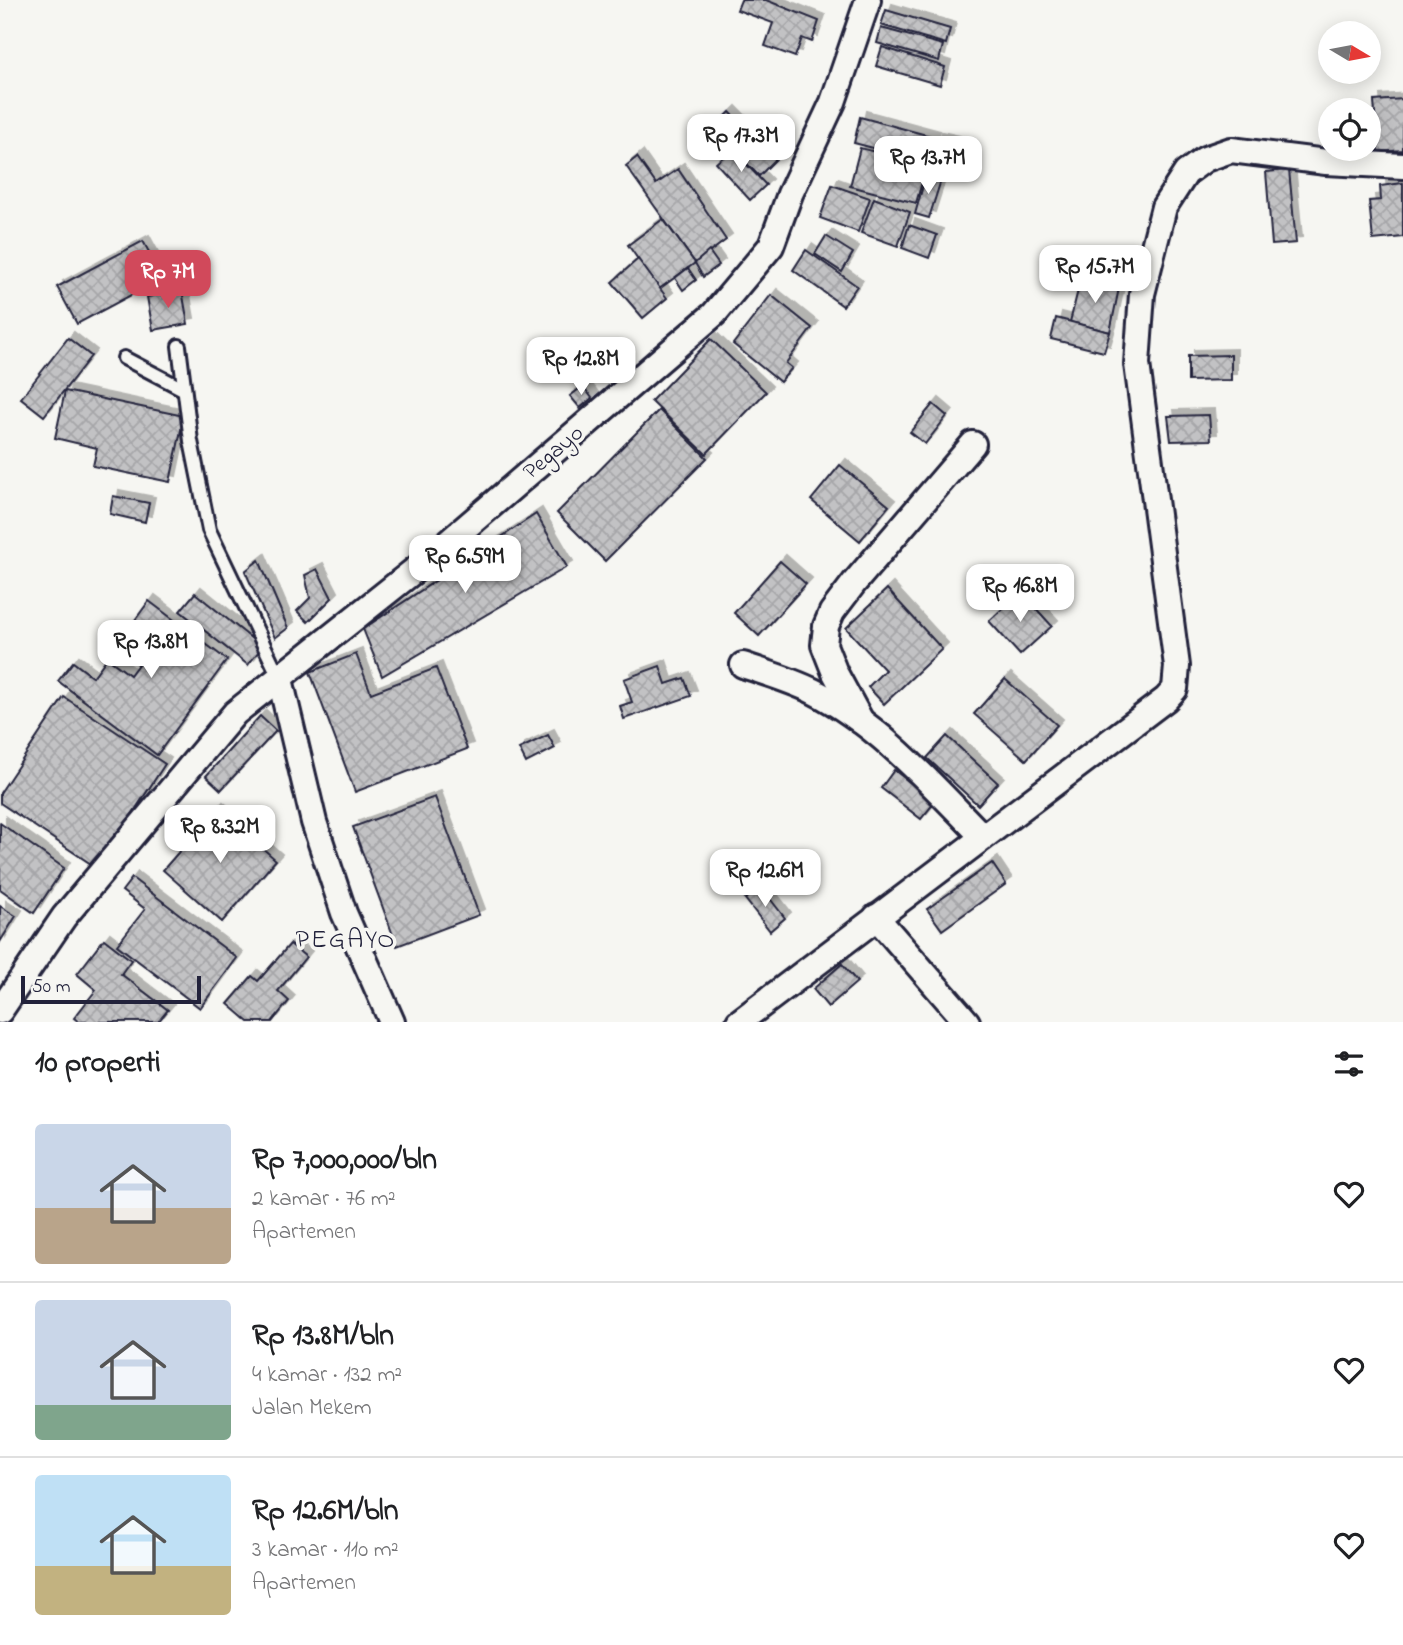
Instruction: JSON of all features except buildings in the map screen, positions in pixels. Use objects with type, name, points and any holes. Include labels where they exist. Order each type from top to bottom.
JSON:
[{"type":"street","name":"Pegayo","points":[[0,1011],[64,917],[235,713],[461,532],[714,314],[771,246],[790,194],[833,102],[868,0]]},
{"type":"street","points":[[739,1022],[1166,699],[1175,689],[1177,666],[1137,365],[1142,294],[1164,207],[1186,173],[1205,159],[1231,150],[1326,162],[1403,166]]},
{"type":"street","points":[[861,721],[835,673],[824,645],[826,626],[848,591],[973,444]]},
{"type":"street","points":[[743,665],[814,692],[861,721],[895,748],[983,836]]},
{"type":"street","points":[[280,679],[314,822],[344,913],[392,1022]]},
{"type":"street","points":[[876,917],[967,1022]]},
{"type":"lane","points":[[179,346],[183,389],[209,530],[280,679]]},
{"type":"lane","points":[[124,358],[183,389]]},
{"type":"district","name":"PEGAYO","points":[[346,941]]}]
